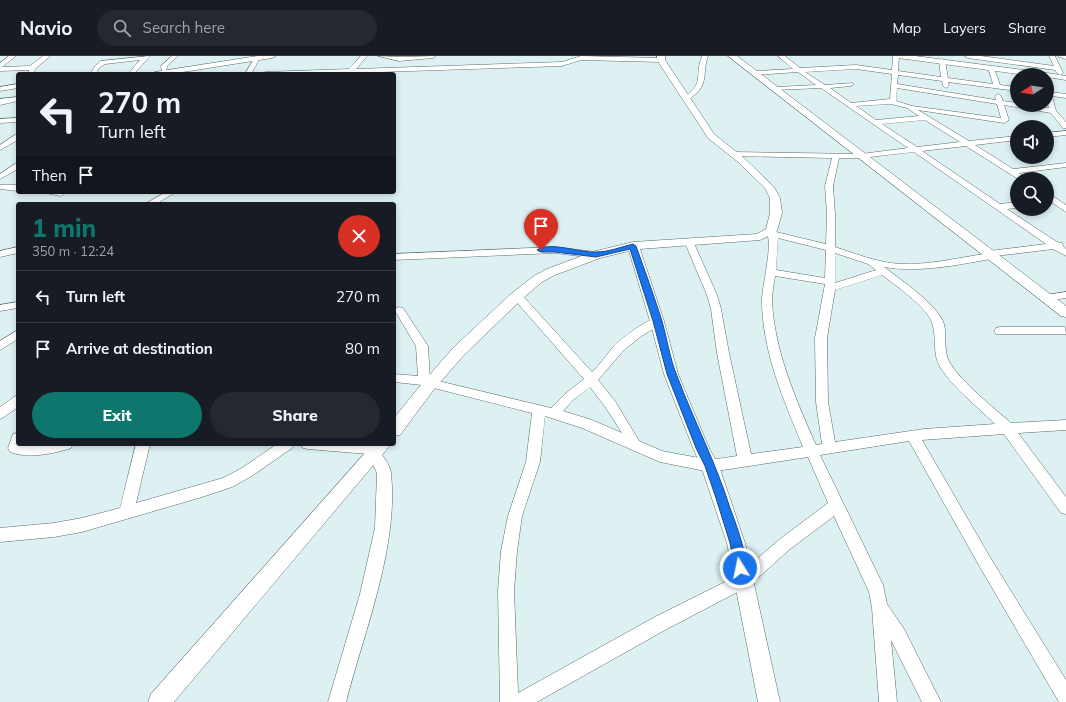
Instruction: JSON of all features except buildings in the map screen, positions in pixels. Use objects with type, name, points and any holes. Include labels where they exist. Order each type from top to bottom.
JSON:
[{"type":"street","points":[[0,68],[13,56]]},
{"type":"street","points":[[0,68],[31,71],[48,56]]},
{"type":"street","points":[[175,56],[164,66],[164,72],[272,56]]},
{"type":"street","points":[[351,71],[364,56]]},
{"type":"street","points":[[381,56],[399,59],[433,56]]},
{"type":"street","points":[[687,98],[696,93],[702,83],[702,63],[705,56]]},
{"type":"street","points":[[732,56],[777,89],[861,156],[1066,313]]},
{"type":"street","points":[[781,56],[797,69],[824,86],[1066,253]]},
{"type":"street","points":[[891,102],[893,100],[895,86],[894,71],[897,56],[919,57],[1010,71]]},
{"type":"street","points":[[967,65],[967,56],[1055,62]]},
{"type":"street","points":[[1018,56],[1055,62],[1066,66]]},
{"type":"street","points":[[1061,56],[1066,57]]},
{"type":"street","points":[[95,72],[97,67],[103,62],[146,57]]},
{"type":"street","points":[[133,72],[146,57]]},
{"type":"street","points":[[322,72],[562,64],[575,57],[661,58],[711,136],[759,176],[769,187],[775,198],[776,213],[772,232],[771,272],[767,300],[773,345],[787,393],[812,451],[877,591],[880,608],[888,702]]},
{"type":"street","points":[[249,72],[257,58]]},
{"type":"street","points":[[875,122],[925,117],[947,117],[945,79],[942,60]]},
{"type":"street","points":[[1055,62],[1064,78]]},
{"type":"street","points":[[755,73],[797,69],[856,67],[1010,88]]},
{"type":"street","points":[[850,105],[891,102],[910,107],[1004,121],[1005,120],[999,103],[991,68]]},
{"type":"street","points":[[1054,77],[1064,78]]},
{"type":"street","points":[[777,89],[851,84]]},
{"type":"street","points":[[0,89],[16,86]]},
{"type":"street","points":[[895,86],[1010,105]]},
{"type":"street","points":[[1054,95],[1066,96]]},
{"type":"street","points":[[1054,97],[1066,103]]},
{"type":"street","points":[[3,101],[16,99]]},
{"type":"street","points":[[910,107],[966,144],[1012,171],[1064,166]]},
{"type":"street","points":[[1054,112],[1066,126]]},
{"type":"street","points":[[981,118],[995,126]]},
{"type":"street","points":[[0,121],[16,120]]},
{"type":"street","points":[[1002,130],[1010,136]]},
{"type":"street","points":[[1054,135],[1064,134]]},
{"type":"street","points":[[0,148],[16,138]]},
{"type":"street","points":[[733,154],[861,156],[1010,140]]},
{"type":"street","points":[[829,449],[822,402],[821,338],[830,285],[831,214],[829,186],[836,156]]},
{"type":"street","points":[[1054,161],[1064,166]]},
{"type":"street","points":[[0,166],[16,167]]},
{"type":"street","points":[[0,177],[16,168]]},
{"type":"street","points":[[0,187],[16,188]]},
{"type":"street","points":[[153,202],[169,194]]},
{"type":"street","points":[[1054,202],[1066,200]]},
{"type":"street","points":[[1054,203],[1066,208]]},
{"type":"street","points":[[998,207],[1010,206]]},
{"type":"street","points":[[396,427],[427,382],[517,296],[538,279],[551,272],[596,255],[633,246],[760,237],[772,232],[830,248],[871,262],[912,268],[1066,243]]},
{"type":"street","points":[[690,243],[712,295],[716,309],[722,353],[745,460]]},
{"type":"street","points":[[633,246],[672,374],[701,448],[710,466],[736,543],[770,702]]},
{"type":"street","points":[[0,254],[16,250]]},
{"type":"street","points":[[396,258],[555,250],[596,255]]},
{"type":"street","points":[[871,262],[907,289],[933,314],[938,323],[941,357],[945,365],[954,378],[1007,428],[1066,508]]},
{"type":"street","points":[[771,272],[830,285],[883,271]]},
{"type":"street","points":[[1046,298],[1066,295]]},
{"type":"street","points":[[517,296],[591,380],[620,417],[635,446]]},
{"type":"street","points":[[0,308],[16,305]]},
{"type":"street","points":[[399,310],[422,346],[427,382]]},
{"type":"street","points":[[554,413],[569,397],[598,374],[619,348],[636,334],[657,321]]},
{"type":"street","points":[[1000,331],[1066,332]]},
{"type":"street","points":[[0,346],[16,335]]},
{"type":"street","points":[[396,378],[427,382],[554,413],[587,424],[660,456],[710,466],[913,436],[1007,428],[1064,427]]},
{"type":"street","points":[[0,414],[16,402]]},
{"type":"street","points":[[509,702],[506,591],[509,551],[515,516],[533,462],[539,410]]},
{"type":"street","points":[[913,436],[986,564],[1066,697]]},
{"type":"street","points":[[16,445],[15,448],[18,450],[53,446]]},
{"type":"street","points":[[126,513],[143,446]]},
{"type":"street","points":[[0,535],[54,530],[82,525],[227,483],[267,459],[284,446]]},
{"type":"street","points":[[336,446],[379,449]]},
{"type":"street","points":[[159,702],[379,449]]},
{"type":"street","points":[[337,702],[375,568],[382,526],[384,473],[379,449]]},
{"type":"street","points":[[519,702],[659,624],[743,581],[785,544],[837,505]]},
{"type":"street","points":[[880,608],[898,635],[932,702]]},
{"type":"route","points":[[541,250],[577,252],[596,255],[633,246],[672,374],[722,498],[736,543],[740,568]]}]
